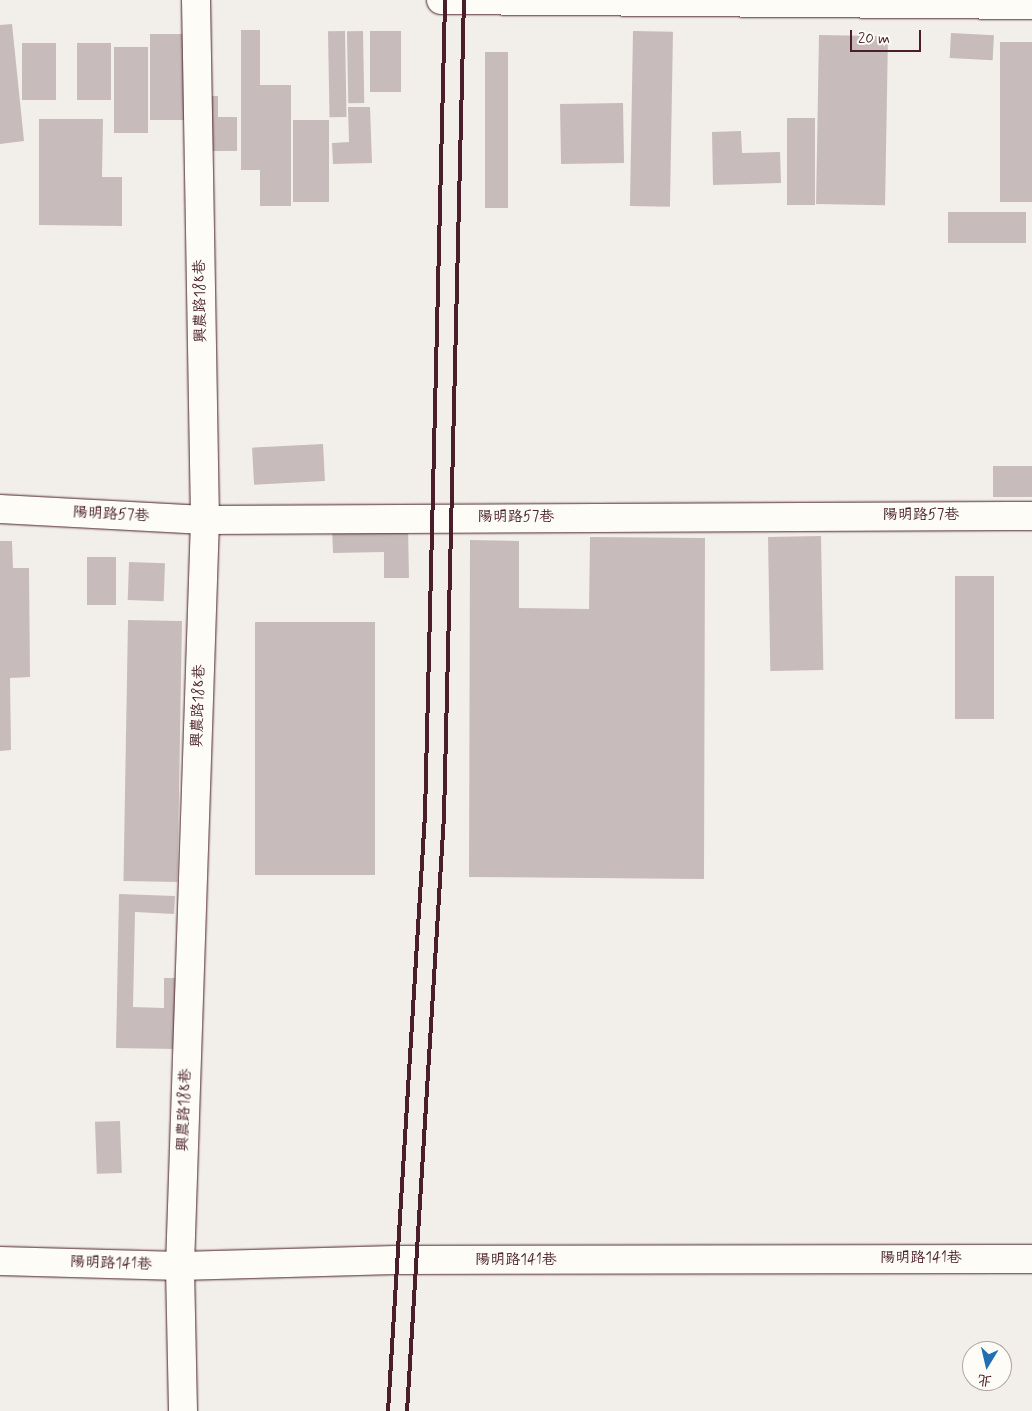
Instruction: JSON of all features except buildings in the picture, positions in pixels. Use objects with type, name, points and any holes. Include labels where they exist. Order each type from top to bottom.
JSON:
[{"type":"main road","name":"興農路188巷","points":[[183,1411],[180,1266],[205,520],[196,0]]},
{"type":"main road","points":[[441,0],[1032,4]]},
{"type":"main road","name":"陽明路57巷","points":[[0,509],[205,520],[1032,516]]},
{"type":"main road","name":"陽明路141巷","points":[[0,1261],[180,1266],[395,1260],[1032,1259]]},
{"type":"railway","points":[[388,1411],[425,815],[445,0]]},
{"type":"railway","points":[[407,1411],[444,816],[464,0]]}]
